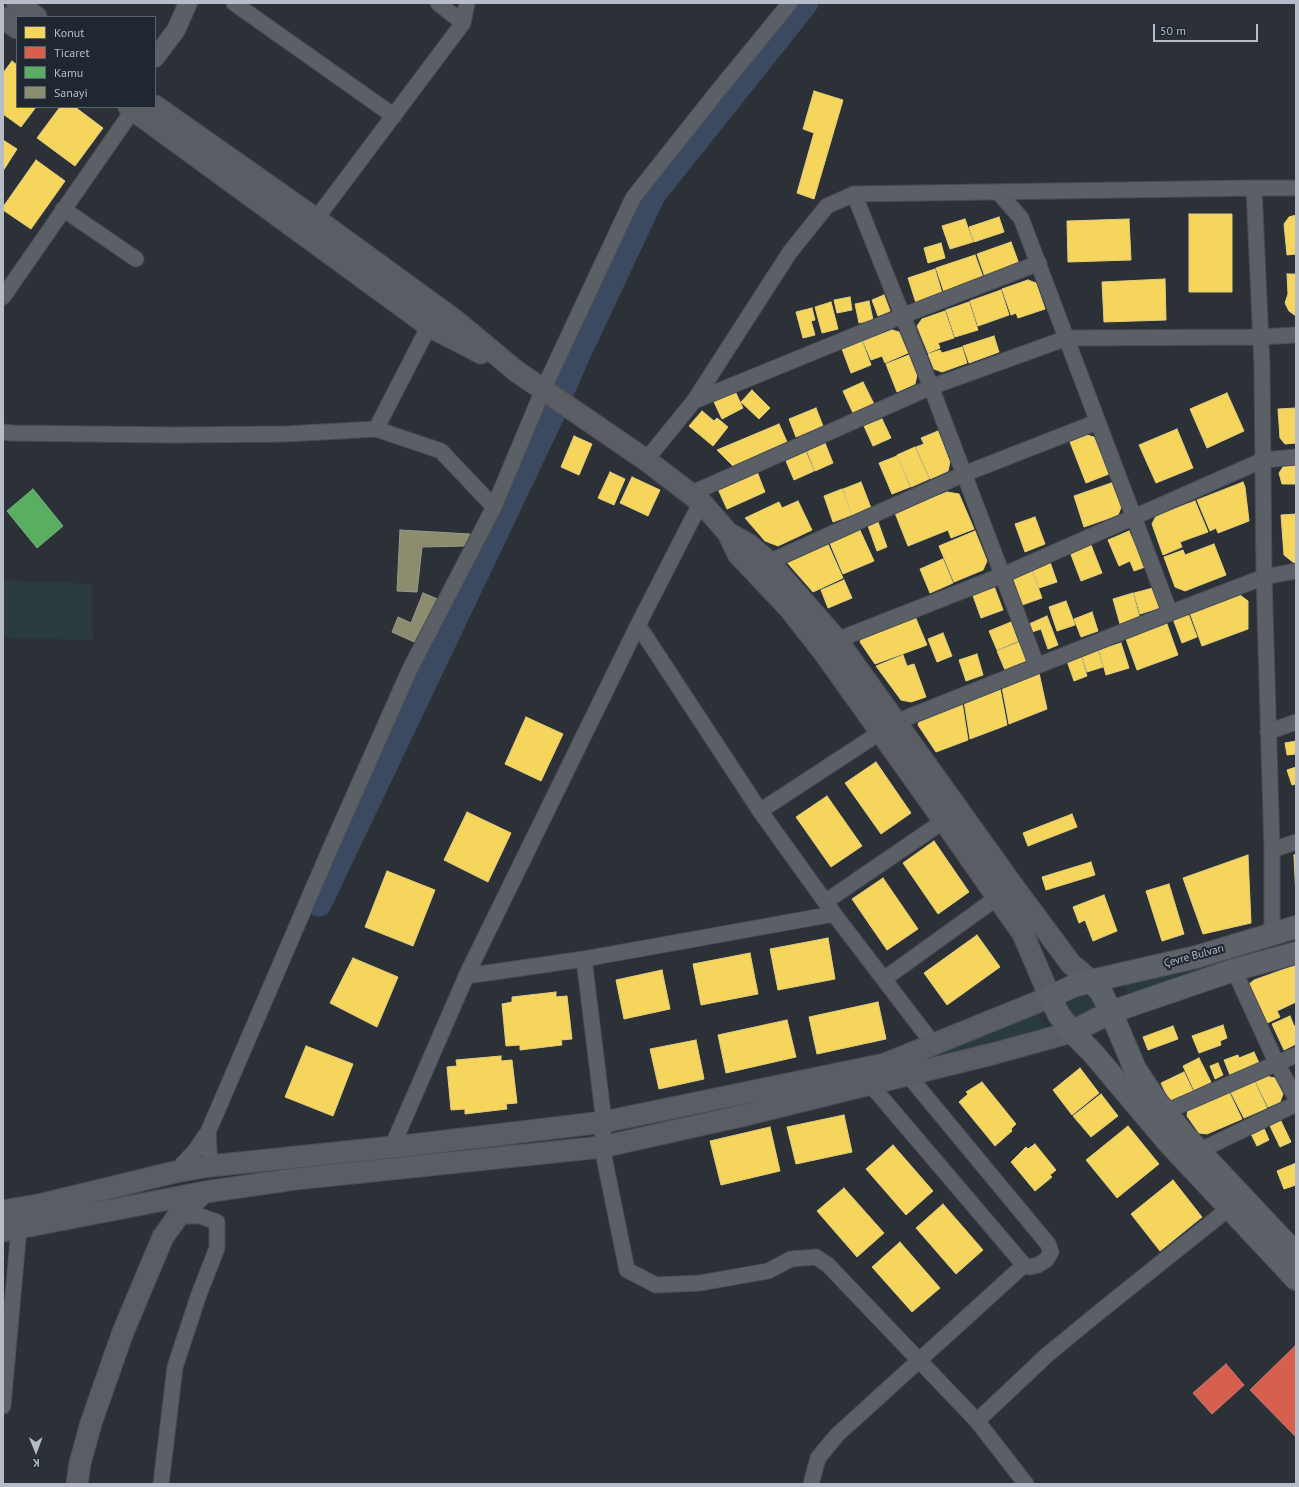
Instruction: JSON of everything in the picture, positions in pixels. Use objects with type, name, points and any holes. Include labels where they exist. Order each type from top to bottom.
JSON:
[{"type":"main road","points":[[17,3],[35,16]]},
{"type":"main road","points":[[3,18],[16,27]]},
{"type":"main road","points":[[156,107],[456,320],[516,371],[646,460],[695,498],[728,533],[738,554],[789,608],[825,654],[888,727],[1005,892],[1071,964],[1091,981],[1101,992],[1142,1082],[1165,1112],[1199,1151],[1236,1203],[1296,1279]]},
{"type":"main road","points":[[131,108],[429,326],[516,371]]},
{"type":"main road","points":[[728,533],[748,544],[769,562],[837,640],[888,727]]},
{"type":"main road","points":[[1005,892],[1050,998],[1059,1015],[1072,1032],[1092,1052],[1167,1141],[1296,1254]]},
{"type":"main road","name":"Çevre Bulvarı","points":[[1050,998],[1071,987],[1091,981],[1196,957],[1296,927]]},
{"type":"main road","points":[[11,1229],[169,1217],[205,1192],[295,1179],[602,1147],[741,1116],[908,1075],[1072,1032],[1111,1012],[1234,970],[1296,953]]},
{"type":"main road","points":[[3,1211],[43,1204],[175,1172],[210,1166],[392,1147],[604,1122],[885,1064],[1050,998]]},
{"type":"main road","points":[[205,1192],[210,1166]]},
{"type":"main road","points":[[77,1484],[84,1449],[102,1392],[123,1332],[169,1217],[175,1172]]},
{"type":"street","points":[[156,57],[176,30],[188,3]]},
{"type":"street","points":[[234,3],[394,116]]},
{"type":"street","points":[[438,3],[463,23]]},
{"type":"street","points":[[316,219],[463,23],[467,3]]},
{"type":"street","points":[[175,1172],[195,1151],[208,1132],[330,849],[410,669],[494,507],[543,390],[633,198],[790,3]]},
{"type":"street","points":[[3,297],[131,108]]},
{"type":"street","points":[[1254,188],[1263,460],[1264,577],[1272,850],[1272,934]]},
{"type":"street","points":[[646,460],[694,401],[790,252],[827,206],[854,194],[1296,188]]},
{"type":"street","points":[[998,192],[1021,218],[1170,613]]},
{"type":"street","points":[[854,194],[931,387],[1037,666]]},
{"type":"street","points":[[63,210],[136,259]]},
{"type":"street","points":[[694,401],[902,316],[1039,263]]},
{"type":"street","points":[[376,429],[429,326]]},
{"type":"street","points":[[392,1147],[466,976],[638,625],[695,498],[931,387],[1067,338],[1260,337],[1296,335]]},
{"type":"street","points":[[769,562],[964,474],[1097,422]]},
{"type":"street","points":[[3,432],[164,435],[278,434],[376,429],[442,451],[494,507]]},
{"type":"street","points":[[837,640],[1002,575],[1263,460],[1296,457]]},
{"type":"street","points":[[760,811],[888,727],[1037,666],[1264,577],[1296,571]]},
{"type":"street","points":[[638,625],[760,811],[825,902],[934,1045]]},
{"type":"street","points":[[1268,732],[1296,722]]},
{"type":"street","points":[[825,902],[952,816]]},
{"type":"street","points":[[1272,850],[1296,842]]},
{"type":"street","points":[[884,979],[1005,892]]},
{"type":"street","points":[[466,976],[584,959],[834,914]]},
{"type":"street","points":[[584,959],[604,1122],[602,1147],[627,1270],[656,1285],[700,1283],[768,1271],[791,1259],[816,1258],[828,1265],[977,1421],[1026,1484]]},
{"type":"street","points":[[1234,970],[1277,1064],[1296,1098]]},
{"type":"street","points":[[1165,1112],[1296,1055]]},
{"type":"street","points":[[870,1084],[1024,1265],[1030,1267],[1038,1265],[1046,1260],[1051,1252],[1048,1244],[908,1075]]},
{"type":"street","points":[[1199,1151],[1296,1104]]},
{"type":"street","points":[[208,1132],[210,1166]]},
{"type":"street","points":[[977,1421],[1047,1355],[1236,1203]]},
{"type":"street","points":[[161,1484],[175,1367],[198,1297],[217,1248],[218,1222],[200,1216],[169,1217]]},
{"type":"street","points":[[3,1406],[11,1229]]},
{"type":"street","points":[[811,1484],[818,1458],[837,1435],[1024,1265]]},
{"type":"shaded area","points":[[3,580],[92,584],[93,640],[3,638]]},
{"type":"shaded area","points":[[1258,948],[1259,954],[1127,994],[1123,982]]},
{"type":"shaded area","points":[[1081,992],[1090,996],[1094,1005],[1090,1014],[1081,1018],[1072,1014],[1068,1005],[1072,996]]},
{"type":"shaded area","points":[[1035,1011],[1047,1027],[919,1064],[918,1058]]},
{"type":"building: Konut","points":[[12,61],[16,64],[16,108],[35,108],[21,127],[3,114],[3,73]]},
{"type":"building: Konut","points":[[814,91],[843,100],[814,199],[797,193],[814,133],[803,129]]},
{"type":"building: Konut","points":[[59,108],[76,108],[103,128],[75,166],[37,138]]},
{"type":"building: Konut","points":[[3,140],[17,149],[3,171]]},
{"type":"building: Konut","points":[[36,160],[65,181],[31,229],[3,210],[3,207]]},
{"type":"building: Konut","points":[[1189,214],[1232,214],[1232,292],[1189,292]]},
{"type":"building: Konut","points":[[1296,215],[1296,254],[1287,255],[1284,224],[1289,217]]},
{"type":"building: Konut","points":[[999,217],[1004,232],[974,242],[969,227]]},
{"type":"building: Konut","points":[[965,219],[973,242],[950,249],[942,226]]},
{"type":"building: Konut","points":[[1129,219],[1131,260],[1068,262],[1067,221]]},
{"type":"building: Konut","points":[[1011,242],[1019,264],[985,277],[977,254]]},
{"type":"building: Konut","points":[[941,243],[945,258],[928,263],[924,248]]},
{"type":"building: Konut","points":[[975,255],[983,277],[944,292],[936,268]]},
{"type":"building: Konut","points":[[935,269],[942,293],[916,303],[908,278]]},
{"type":"building: Konut","points":[[1287,274],[1296,274],[1296,316],[1289,311],[1285,303],[1288,294]]},
{"type":"building: Konut","points":[[1165,279],[1166,320],[1104,322],[1102,282]]},
{"type":"building: Konut","points":[[1028,280],[1036,283],[1045,309],[1018,318],[1016,313],[1011,315],[1002,289]]},
{"type":"building: Konut","points":[[1001,290],[1009,315],[978,326],[970,301]]},
{"type":"building: Konut","points":[[884,295],[890,311],[878,316],[872,300]]},
{"type":"building: Konut","points":[[850,297],[852,310],[837,313],[834,300]]},
{"type":"building: Konut","points":[[869,301],[873,320],[859,323],[855,304]]},
{"type":"building: Konut","points":[[831,302],[838,329],[822,333],[815,307]]},
{"type":"building: Konut","points":[[969,302],[978,330],[955,337],[946,310]]},
{"type":"building: Konut","points":[[812,308],[815,320],[811,321],[815,335],[803,338],[796,312]]},
{"type":"building: Konut","points":[[945,311],[954,338],[938,343],[940,348],[928,353],[917,326],[922,319]]},
{"type":"building: Konut","points":[[892,330],[899,332],[908,353],[885,363],[882,356],[871,360],[863,341]]},
{"type":"building: Konut","points":[[994,336],[999,352],[969,363],[963,346]]},
{"type":"building: Konut","points":[[862,341],[871,365],[851,373],[842,349]]},
{"type":"building: Konut","points":[[962,347],[967,363],[942,372],[934,369],[928,354],[940,350],[942,353]]},
{"type":"building: Konut","points":[[909,355],[917,375],[915,384],[897,392],[886,364]]},
{"type":"building: Konut","points":[[863,382],[874,404],[853,413],[843,391]]},
{"type":"building: Konut","points":[[752,390],[770,408],[759,419],[741,402]]},
{"type":"building: Konut","points":[[735,391],[743,408],[722,419],[714,402]]},
{"type":"building: Konut","points":[[1227,393],[1244,431],[1207,448],[1190,409]]},
{"type":"building: Konut","points":[[816,408],[823,426],[796,437],[789,419]]},
{"type":"building: Konut","points":[[1296,408],[1296,443],[1285,444],[1280,438],[1278,409]]},
{"type":"building: Konut","points":[[702,411],[714,421],[717,418],[728,427],[713,446],[689,426]]},
{"type":"building: Konut","points":[[882,419],[891,438],[873,446],[864,426]]},
{"type":"building: Konut","points":[[779,424],[787,442],[759,454],[760,457],[735,468],[717,450]]},
{"type":"building: Konut","points":[[1177,429],[1193,468],[1156,483],[1139,445]]},
{"type":"building: Konut","points":[[938,431],[950,462],[948,471],[930,479],[916,447],[924,444],[921,438]]},
{"type":"building: Konut","points":[[1087,435],[1094,437],[1109,474],[1086,483],[1070,442]]},
{"type":"building: Konut","points":[[574,436],[592,444],[579,475],[561,467]]},
{"type":"building: Konut","points":[[825,443],[833,463],[815,471],[807,451]]},
{"type":"building: Konut","points":[[915,447],[929,479],[911,487],[897,455]]},
{"type":"building: Konut","points":[[806,452],[814,471],[794,480],[786,461]]},
{"type":"building: Konut","points":[[897,456],[910,487],[892,494],[879,463]]},
{"type":"building: Konut","points":[[1296,463],[1296,484],[1282,484],[1279,473],[1285,464]]},
{"type":"building: Konut","points":[[756,469],[765,492],[727,509],[717,487]]},
{"type":"building: Konut","points":[[610,472],[625,479],[614,505],[598,498]]},
{"type":"building: Konut","points":[[632,477],[660,490],[648,516],[620,503]]},
{"type":"building: Konut","points":[[861,482],[871,508],[852,515],[843,489]]},
{"type":"building: Konut","points":[[1114,482],[1122,505],[1118,515],[1084,527],[1074,496]]},
{"type":"building: Konut","points":[[1243,482],[1245,487],[1249,521],[1218,533],[1216,528],[1210,531],[1197,500]]},
{"type":"building: Konut","points":[[842,489],[852,515],[833,522],[824,496]]},
{"type":"building: Konut","points":[[947,492],[959,494],[974,529],[951,538],[948,530],[908,546],[895,513]]},
{"type":"building: Konut","points":[[798,501],[812,530],[778,546],[765,541],[745,518],[779,502],[782,508]]},
{"type":"building: Konut","points":[[1195,501],[1208,532],[1180,542],[1182,547],[1163,555],[1152,524],[1156,516]]},
{"type":"building: Konut","points":[[1296,514],[1296,563],[1294,563],[1284,555],[1281,515]]},
{"type":"building: Konut","points":[[1035,517],[1045,544],[1025,552],[1015,524]]},
{"type":"building: Konut","points":[[878,522],[887,547],[877,551],[868,526]]},
{"type":"building: Konut","points":[[859,528],[874,561],[843,574],[829,541]]},
{"type":"building: Konut","points":[[975,531],[987,561],[983,570],[954,582],[939,546]]},
{"type":"building: Konut","points":[[1129,531],[1145,567],[1134,571],[1130,561],[1119,566],[1108,540]]},
{"type":"building: Konut","points":[[827,542],[843,578],[813,592],[785,560]]},
{"type":"building: Konut","points":[[1214,544],[1226,575],[1185,591],[1175,587],[1164,557],[1183,550],[1185,555]]},
{"type":"building: Konut","points":[[1091,545],[1102,573],[1081,581],[1070,552]]},
{"type":"building: Konut","points":[[943,559],[953,583],[930,593],[920,569]]},
{"type":"building: Konut","points":[[1050,562],[1057,582],[1039,588],[1032,568]]},
{"type":"building: Konut","points":[[1031,568],[1042,598],[1022,605],[1012,575]]},
{"type":"building: Konut","points":[[844,580],[852,598],[828,608],[821,590]]},
{"type":"building: Konut","points":[[994,586],[1003,610],[981,618],[972,593]]},
{"type":"building: Konut","points":[[1153,588],[1159,608],[1140,614],[1134,593]]},
{"type":"building: Konut","points":[[1133,593],[1140,619],[1120,624],[1113,599]]},
{"type":"building: Konut","points":[[1240,595],[1248,601],[1248,629],[1202,646],[1190,613]]},
{"type":"building: Konut","points":[[1066,601],[1075,625],[1057,631],[1049,607]]},
{"type":"building: Konut","points":[[1092,612],[1098,631],[1081,637],[1074,619]]},
{"type":"building: Konut","points":[[1188,613],[1197,637],[1182,643],[1173,619]]},
{"type":"building: Konut","points":[[914,614],[927,645],[875,664],[860,642],[863,633]]},
{"type":"building: Konut","points":[[1047,616],[1058,645],[1048,649],[1041,629],[1032,632],[1029,624]]},
{"type":"building: Konut","points":[[1011,622],[1018,641],[997,650],[989,631]]},
{"type":"building: Konut","points":[[1167,624],[1178,655],[1137,670],[1126,639]]},
{"type":"building: Konut","points":[[943,633],[952,656],[937,662],[928,639]]},
{"type":"building: Konut","points":[[1019,642],[1026,661],[1005,670],[997,651]]},
{"type":"building: Konut","points":[[1121,643],[1129,668],[1106,675],[1099,650]]},
{"type":"building: Konut","points":[[1098,650],[1103,667],[1087,672],[1082,656]]},
{"type":"building: Konut","points":[[977,654],[983,675],[966,681],[959,660]]},
{"type":"building: Konut","points":[[903,655],[907,666],[914,664],[926,697],[911,702],[901,700],[876,666]]},
{"type":"building: Konut","points":[[1081,656],[1087,676],[1074,681],[1067,661]]},
{"type":"building: Konut","points":[[1039,673],[1047,709],[1009,724],[1002,687]]},
{"type":"building: Konut","points":[[1000,688],[1007,725],[970,739],[964,701]]},
{"type":"building: Konut","points":[[962,702],[968,740],[936,752],[918,725],[920,718]]},
{"type":"building: Konut","points":[[526,717],[563,734],[541,781],[505,764]]},
{"type":"building: Konut","points":[[1296,741],[1296,754],[1287,755],[1285,743]]},
{"type":"building: Konut","points":[[876,762],[911,813],[881,834],[845,783]]},
{"type":"building: Konut","points":[[1296,767],[1296,784],[1292,785],[1287,770]]},
{"type":"building: Konut","points":[[827,796],[862,846],[831,867],[796,817]]},
{"type":"building: Konut","points":[[467,812],[511,833],[488,882],[444,860]]},
{"type":"building: Konut","points":[[1072,814],[1077,827],[1028,846],[1023,833]]},
{"type":"building: Konut","points":[[934,841],[969,892],[938,914],[903,863]]},
{"type":"building: Konut","points":[[1248,855],[1251,923],[1203,934],[1183,878]]},
{"type":"building: Konut","points":[[1294,855],[1296,855],[1296,897]]},
{"type":"building: Konut","points":[[1091,862],[1095,875],[1046,890],[1042,877]]},
{"type":"building: Konut","points":[[387,871],[435,890],[413,946],[365,927]]},
{"type":"building: Konut","points":[[883,878],[918,929],[887,950],[852,899]]},
{"type":"building: Konut","points":[[1169,884],[1184,934],[1162,941],[1146,891]]},
{"type":"building: Konut","points":[[1104,895],[1117,931],[1093,941],[1085,920],[1079,923],[1073,907]]},
{"type":"building: Konut","points":[[977,935],[1000,967],[947,1005],[924,973]]},
{"type":"building: Konut","points":[[828,938],[835,979],[778,990],[770,949]]},
{"type":"building: Konut","points":[[750,953],[758,994],[701,1005],[693,964]]},
{"type":"building: Konut","points":[[353,958],[398,977],[377,1027],[330,1003]]},
{"type":"building: Konut","points":[[1296,965],[1296,1002],[1277,1011],[1280,1017],[1265,1024],[1248,985],[1254,980]]},
{"type":"building: Konut","points":[[662,970],[670,1009],[624,1019],[616,980]]},
{"type":"building: Konut","points":[[556,992],[556,997],[567,996],[572,1039],[561,1040],[562,1045],[520,1050],[520,1045],[506,1046],[502,1004],[512,1002],[512,997]]},
{"type":"building: Konut","points":[[878,1002],[886,1039],[817,1054],[809,1017]]},
{"type":"building: Konut","points":[[1290,1016],[1294,1026],[1296,1026],[1296,1044],[1284,1050],[1272,1024]]},
{"type":"building: Konut","points":[[787,1020],[796,1057],[726,1073],[718,1035]]},
{"type":"building: Konut","points":[[1223,1025],[1227,1038],[1220,1041],[1221,1045],[1199,1053],[1192,1036]]},
{"type":"building: Konut","points":[[1173,1026],[1178,1039],[1148,1050],[1143,1037]]},
{"type":"building: Konut","points":[[696,1040],[704,1079],[659,1089],[650,1049]]},
{"type":"building: Konut","points":[[306,1046],[353,1064],[333,1116],[285,1097]]},
{"type":"building: Konut","points":[[1254,1052],[1259,1063],[1230,1075],[1224,1060],[1238,1055],[1239,1058]]},
{"type":"building: Konut","points":[[501,1056],[501,1061],[512,1060],[517,1103],[506,1104],[507,1109],[465,1114],[465,1109],[451,1110],[447,1067],[457,1066],[456,1060]]},
{"type":"building: Konut","points":[[1199,1058],[1211,1082],[1194,1090],[1183,1066]]},
{"type":"building: Konut","points":[[1218,1063],[1223,1075],[1215,1079],[1210,1066]]},
{"type":"building: Konut","points":[[1080,1068],[1099,1093],[1072,1115],[1053,1090]]},
{"type":"building: Konut","points":[[1184,1072],[1193,1091],[1170,1102],[1161,1083]]},
{"type":"building: Konut","points":[[1265,1076],[1275,1078],[1283,1094],[1280,1102],[1268,1107],[1255,1080]]},
{"type":"building: Konut","points":[[1254,1080],[1267,1108],[1244,1118],[1230,1091]]},
{"type":"building: Konut","points":[[982,1082],[1016,1124],[1011,1129],[1012,1131],[995,1146],[959,1102],[968,1094],[966,1092]]},
{"type":"building: Konut","points":[[1229,1092],[1242,1119],[1207,1134],[1199,1133],[1187,1116],[1188,1109]]},
{"type":"building: Konut","points":[[1101,1094],[1118,1116],[1091,1137],[1073,1116]]},
{"type":"building: Konut","points":[[844,1115],[852,1152],[796,1164],[787,1127]]},
{"type":"building: Konut","points":[[1280,1119],[1291,1142],[1280,1147],[1269,1124]]},
{"type":"building: Konut","points":[[1128,1126],[1159,1164],[1117,1198],[1086,1160]]},
{"type":"building: Konut","points":[[1263,1126],[1269,1140],[1257,1146],[1250,1132]]},
{"type":"building: Konut","points":[[770,1127],[780,1171],[721,1185],[710,1141]]},
{"type":"building: Konut","points":[[1035,1144],[1056,1170],[1050,1175],[1052,1177],[1035,1191],[1011,1162],[1026,1147],[1028,1149]]},
{"type":"building: Konut","points":[[893,1145],[933,1191],[906,1215],[866,1169]]},
{"type":"building: Konut","points":[[1296,1163],[1296,1185],[1284,1189],[1277,1171]]},
{"type":"building: Konut","points":[[1173,1180],[1202,1217],[1160,1251],[1131,1214]]},
{"type":"building: Konut","points":[[844,1188],[884,1233],[857,1257],[817,1211]]},
{"type":"building: Konut","points":[[943,1204],[983,1250],[956,1274],[916,1228]]},
{"type":"building: Konut","points":[[900,1242],[940,1288],[912,1312],[872,1267]]},
{"type":"building: Ticaret","points":[[1296,1346],[1296,1437],[1250,1390]]},
{"type":"building: Ticaret","points":[[1226,1364],[1244,1385],[1212,1414],[1193,1393]]},
{"type":"building: Kamu","points":[[33,489],[63,526],[37,548],[7,511]]},
{"type":"building: Sanayi","points":[[400,530],[470,534],[464,546],[422,547],[417,592],[397,591]]},
{"type":"building: Sanayi","points":[[423,593],[440,600],[421,645],[392,632],[398,617],[411,623]]},
{"type":"waterway","points":[[563,389],[653,195],[806,3]]},
{"type":"waterway","points":[[319,904],[554,411]]}]
